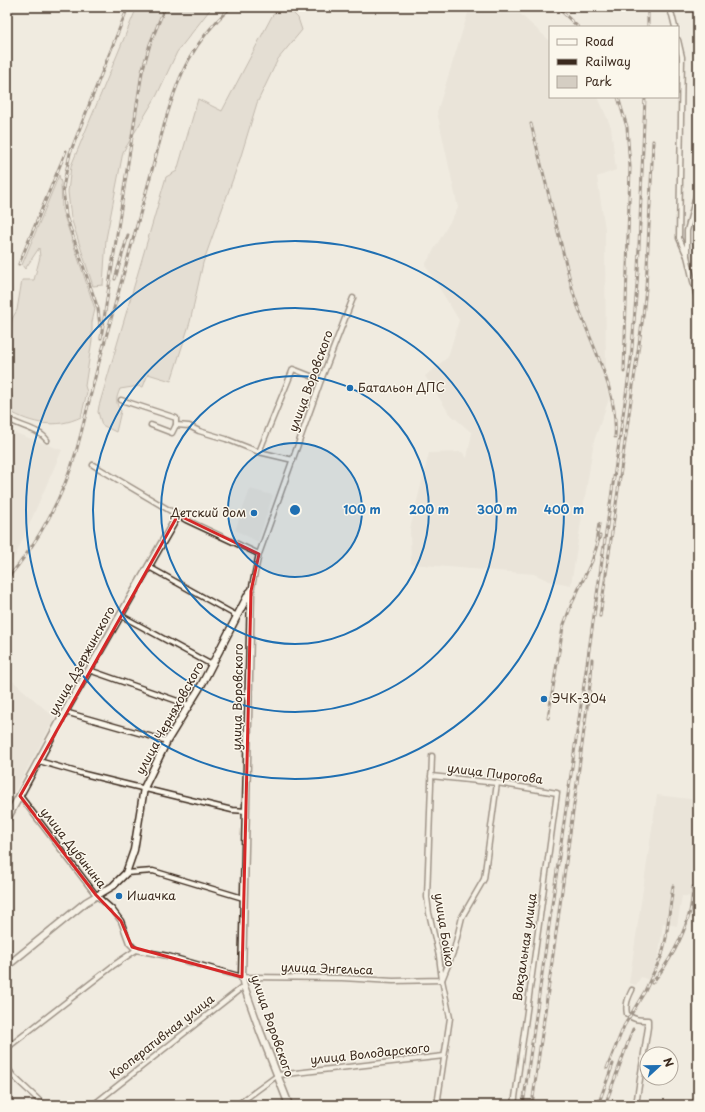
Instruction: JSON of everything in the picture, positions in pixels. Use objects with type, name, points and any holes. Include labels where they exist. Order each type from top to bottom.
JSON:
[{"type":"street","points":[[668,7],[675,26]]},
{"type":"street","points":[[679,44],[682,57],[679,238],[687,256],[698,302]]},
{"type":"street","points":[[687,256],[687,231],[698,189]]},
{"type":"street","name":"улица Воровского","points":[[289,1105],[244,986],[242,977],[250,592],[259,554],[353,298]]},
{"type":"street","points":[[259,452],[293,369],[322,380]]},
{"type":"street","points":[[121,400],[176,418],[176,425],[172,433],[151,425]]},
{"type":"street","points":[[7,418],[12,422],[43,434],[47,440]]},
{"type":"street","points":[[176,425],[189,426],[198,431],[226,439],[259,452],[293,460]]},
{"type":"street","points":[[93,465],[178,515],[259,554]]},
{"type":"street","name":"улица Дзержинского","points":[[7,819],[65,712],[178,515]]},
{"type":"street","points":[[149,566],[237,616]]},
{"type":"street","name":"улица Черняховского","points":[[7,966],[74,911],[96,895],[112,886],[126,873],[134,850],[144,788],[167,741],[190,705],[250,592]]},
{"type":"street","points":[[120,615],[212,664]]},
{"type":"street","points":[[89,670],[190,705]]},
{"type":"street","points":[[65,712],[167,741]]},
{"type":"street","name":"улица Бойко","points":[[432,756],[427,897],[450,1018],[437,1105]]},
{"type":"street","points":[[39,761],[80,773],[232,810],[246,812]]},
{"type":"street","name":"улица Пирогова","points":[[431,776],[497,783],[557,792]]},
{"type":"street","points":[[442,980],[454,950],[462,917],[484,879],[497,783]]},
{"type":"street","name":"Вокзальная улица","points":[[514,1105],[557,792]]},
{"type":"street","name":"улица Дубинина","points":[[20,796],[96,895],[112,909],[121,921],[129,943],[136,950]]},
{"type":"street","points":[[126,873],[153,871],[243,898]]},
{"type":"street","points":[[7,1048],[114,965],[136,950]]},
{"type":"street","name":"улица Энгельса","points":[[136,950],[168,956],[242,977],[342,978],[393,981],[442,980]]},
{"type":"street","name":"Кооперативная улица","points":[[92,1105],[244,986]]},
{"type":"street","points":[[632,990],[628,999],[626,1014],[632,1019],[648,1020],[636,1105]]},
{"type":"street","name":"улица Володарского","points":[[237,1105],[278,1075],[444,1056]]},
{"type":"street","points":[[7,1067],[13,1076],[44,1105]]},
{"type":"highlighted area","points":[[178,515],[259,554],[251,591],[242,977],[132,947],[121,921],[96,895],[20,796]]},
{"type":"shaded area","points":[[468,13],[520,14],[549,40],[549,98],[598,98],[611,127],[616,170],[597,177],[605,229],[606,385],[609,399],[594,441],[571,585],[549,581],[534,574],[411,564],[410,529],[429,453],[462,452],[467,458],[472,433],[449,413],[425,376],[448,357],[459,320],[425,265],[458,208],[437,112]]},
{"type":"shaded area","points":[[7,430],[62,450],[10,568],[7,571]]},
{"type":"shaded area","name":"Детский дом","points":[[250,489],[273,495],[258,542],[235,530]]},
{"type":"shaded area","points":[[7,676],[55,718],[7,805]]},
{"type":"shaded area","points":[[657,795],[698,800],[698,897],[682,896],[677,926],[663,923],[659,954],[649,980],[641,977],[636,985],[629,983]]},
{"type":"green space","points":[[137,7],[212,7],[177,52],[157,95],[123,152],[106,239],[103,285],[93,286],[71,218],[68,192],[71,166]]},
{"type":"green space","points":[[280,7],[287,7],[298,18],[302,30],[278,59],[257,103],[240,159],[203,263],[190,322],[171,381],[148,374],[143,387],[139,386],[120,389],[117,400],[121,411],[116,432],[102,425],[98,412],[99,406],[166,177],[177,171],[198,99],[222,111],[272,16]]},
{"type":"green space","points":[[59,175],[61,183],[62,210],[95,309],[92,322],[92,340],[85,386],[87,392],[81,417],[72,421],[53,424],[35,422],[9,411],[12,397],[9,389],[7,390],[7,353],[12,319],[17,310],[22,280],[34,280],[40,257],[39,248],[25,269],[22,265]]},
{"type":"railway","points":[[100,326],[98,309],[66,216],[63,188],[70,153],[128,7]]},
{"type":"railway","points":[[101,338],[142,72],[150,44],[165,7]]},
{"type":"railway","points":[[7,579],[39,535],[57,502],[71,469],[133,238],[170,104],[176,88],[182,73],[197,46],[218,20],[231,7]]},
{"type":"railway","points":[[557,7],[577,26]]},
{"type":"railway","points":[[648,7],[648,26]]},
{"type":"railway","points":[[618,98],[627,127],[630,167],[624,372]]},
{"type":"railway","points":[[523,1105],[631,360],[638,271],[645,98]]},
{"type":"railway","points":[[531,124],[573,292],[601,363],[612,400],[615,419],[615,437]]},
{"type":"railway","points":[[600,616],[643,316],[646,288],[653,141]]},
{"type":"railway","points":[[19,264],[66,151]]},
{"type":"railway","points":[[115,279],[128,235]]},
{"type":"railway","points":[[596,542],[599,524]]},
{"type":"railway","points":[[548,718],[563,627],[572,603],[592,561],[600,536]]},
{"type":"railway","points":[[532,1105],[577,783],[592,659]]},
{"type":"railway","points":[[607,1068],[624,1026],[645,991],[662,955],[666,938],[673,886]]},
{"type":"railway","points":[[652,983],[669,959],[683,933],[690,912],[693,887]]},
{"type":"railway","points":[[605,1105],[633,1029]]},
{"type":"railway","points":[[598,1105],[613,1064]]},
{"type":"place","name":"Батальон ДПС","points":[[350,388]]},
{"type":"place","name":"Детский дом","points":[[254,513]]},
{"type":"place","name":"ЭЧК-304","points":[[544,699]]},
{"type":"place","name":"Ишачка","points":[[119,896]]}]
